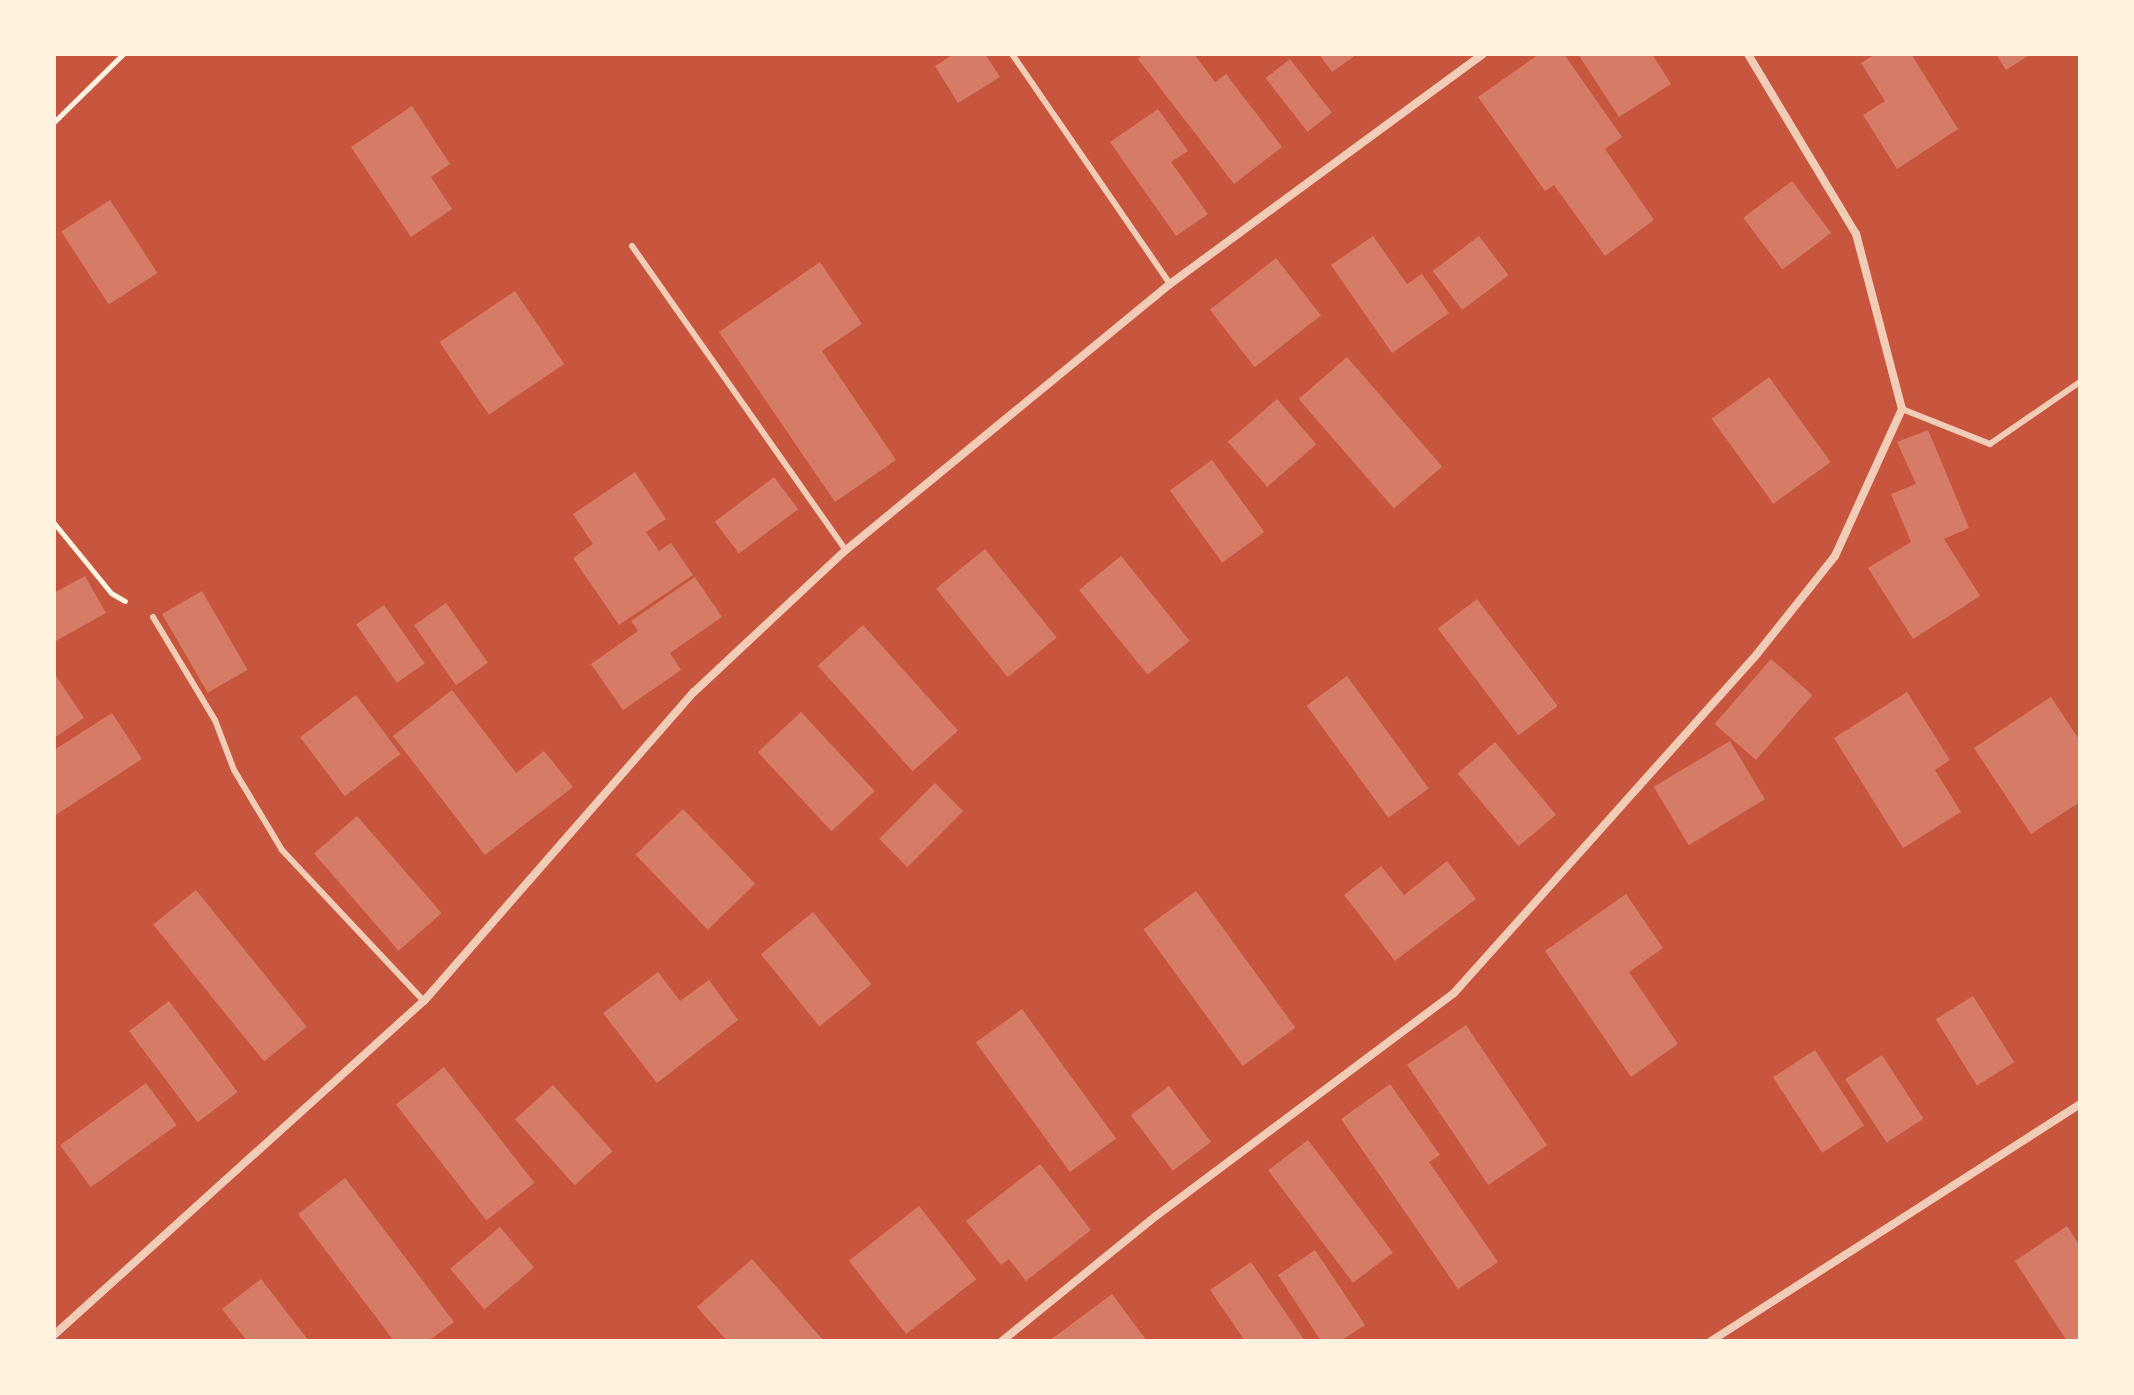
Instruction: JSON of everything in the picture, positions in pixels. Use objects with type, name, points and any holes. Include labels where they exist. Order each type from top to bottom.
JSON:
[{"type":"street","points":[[54,1335],[424,1001],[694,692],[846,550],[1170,284],[1483,54]]},
{"type":"street","points":[[1002,1341],[1156,1216],[1454,993],[1757,654],[1835,556],[1902,409],[1856,234],[1748,54]]},
{"type":"street","points":[[1711,1341],[2080,1104]]},
{"type":"lane","points":[[1012,54],[1170,284]]},
{"type":"lane","points":[[632,246],[846,550]]},
{"type":"lane","points":[[1902,409],[1990,444],[2080,382]]},
{"type":"lane","points":[[153,617],[215,720],[234,770],[282,850],[424,1001]]},
{"type":"path","points":[[54,122],[123,54]]},
{"type":"path","points":[[54,523],[111,593],[153,617]]},
{"type":"building","points":[[954,54],[985,54],[1000,77],[958,103],[935,66]]},
{"type":"building","points":[[1144,54],[1194,54],[1215,82],[1226,74],[1282,147],[1234,184],[1138,59]]},
{"type":"building","points":[[1319,54],[1357,54],[1332,72]]},
{"type":"building","points":[[1539,54],[1564,54],[1622,137],[1605,149],[1654,220],[1605,256],[1554,185],[1545,191],[1478,97]]},
{"type":"building","points":[[1578,54],[1652,54],[1671,84],[1619,117]]},
{"type":"building","points":[[1875,54],[1911,54],[1958,129],[1897,169],[1863,115],[1885,101],[1861,63]]},
{"type":"building","points":[[1996,54],[2031,54],[2006,70]]},
{"type":"building","points":[[1290,59],[1332,113],[1307,132],[1266,78]]},
{"type":"building","points":[[412,106],[450,164],[431,177],[452,209],[411,237],[351,147]]},
{"type":"building","points":[[1158,109],[1188,151],[1171,162],[1208,214],[1176,236],[1110,142]]},
{"type":"building","points":[[1792,181],[1831,233],[1782,270],[1743,218]]},
{"type":"building","points":[[110,200],[157,273],[109,305],[61,232]]},
{"type":"building","points":[[1373,236],[1407,284],[1422,274],[1449,313],[1392,353],[1331,265]]},
{"type":"building","points":[[1479,236],[1508,275],[1462,310],[1433,271]]},
{"type":"building","points":[[1276,258],[1321,316],[1255,367],[1210,310]]},
{"type":"building","points":[[820,262],[862,324],[822,351],[896,460],[835,502],[719,332]]},
{"type":"building","points":[[515,291],[564,364],[489,415],[440,342]]},
{"type":"building","points":[[1347,357],[1442,466],[1394,508],[1299,399]]},
{"type":"building","points":[[1769,377],[1831,462],[1773,504],[1712,419]]},
{"type":"building","points":[[1277,399],[1316,444],[1267,487],[1228,442]]},
{"type":"building","points":[[1928,430],[1969,528],[1944,539],[1980,596],[1913,639],[1868,568],[1911,542],[1891,494],[1916,484],[1897,442]]},
{"type":"building","points":[[1212,460],[1264,532],[1222,563],[1170,491]]},
{"type":"building","points":[[635,472],[666,519],[646,532],[659,551],[671,543],[693,575],[619,625],[573,558],[593,544],[573,514]]},
{"type":"building","points":[[774,477],[798,509],[739,553],[715,522]]},
{"type":"building","points":[[985,549],[1057,638],[1008,677],[936,589]]},
{"type":"building","points":[[1121,556],[1190,641],[1148,675],[1079,590]]},
{"type":"building","points":[[85,576],[106,613],[54,642],[54,593]]},
{"type":"building","points":[[695,577],[722,617],[670,653],[681,670],[623,710],[591,664],[638,631],[631,621]]},
{"type":"building","points":[[202,591],[248,670],[208,693],[162,614]]},
{"type":"building","points":[[1477,599],[1558,706],[1519,736],[1438,628]]},
{"type":"building","points":[[446,603],[488,663],[456,685],[414,625]]},
{"type":"building","points":[[384,605],[425,663],[397,683],[356,625]]},
{"type":"building","points":[[863,625],[958,731],[913,771],[818,666]]},
{"type":"building","points":[[1771,659],[1813,695],[1756,760],[1715,724]]},
{"type":"building","points":[[54,673],[84,718],[54,738]]},
{"type":"building","points":[[1347,676],[1429,788],[1388,818],[1307,705]]},
{"type":"building","points":[[452,690],[516,773],[544,751],[573,787],[485,855],[393,736]]},
{"type":"building","points":[[1907,692],[1950,760],[1935,770],[1961,812],[1903,848],[1834,738]]},
{"type":"building","points":[[356,695],[401,754],[345,796],[300,737]]},
{"type":"building","points":[[2051,697],[2080,741],[2080,802],[2031,834],[1974,748]]},
{"type":"building","points":[[801,712],[875,791],[832,831],[758,752]]},
{"type":"building","points":[[112,713],[142,759],[54,816],[54,750]]},
{"type":"building","points":[[1730,741],[1765,799],[1689,845],[1654,787]]},
{"type":"building","points":[[1495,742],[1556,815],[1519,846],[1457,773]]},
{"type":"building","points":[[935,783],[963,811],[907,867],[879,839]]},
{"type":"building","points":[[683,809],[755,884],[708,930],[636,855]]},
{"type":"building","points":[[357,816],[442,913],[399,951],[314,853]]},
{"type":"building","points":[[1447,861],[1476,899],[1395,961],[1344,895],[1381,866],[1404,895]]},
{"type":"building","points":[[196,890],[307,1027],[264,1061],[153,925]]},
{"type":"building","points":[[1196,891],[1295,1028],[1243,1066],[1143,929]]},
{"type":"building","points":[[1626,894],[1663,948],[1629,972],[1678,1044],[1631,1077],[1545,951]]},
{"type":"building","points":[[813,912],[872,984],[819,1026],[761,954]]},
{"type":"building","points":[[658,972],[680,1001],[709,980],[738,1020],[657,1083],[603,1013]]},
{"type":"building","points":[[1973,996],[2014,1062],[1977,1085],[1936,1019]]},
{"type":"building","points":[[169,1001],[238,1092],[198,1122],[129,1031]]},
{"type":"building","points":[[1022,1009],[1116,1138],[1070,1172],[976,1043]]},
{"type":"building","points":[[1466,1025],[1547,1145],[1488,1185],[1407,1065]]},
{"type":"building","points":[[1815,1050],[1864,1125],[1822,1153],[1773,1077]]},
{"type":"building","points":[[1882,1055],[1923,1119],[1886,1143],[1845,1079]]},
{"type":"building","points":[[444,1067],[535,1183],[486,1220],[396,1105]]},
{"type":"building","points":[[146,1083],[177,1125],[91,1187],[60,1145]]},
{"type":"building","points":[[1390,1084],[1440,1155],[1429,1162],[1498,1262],[1458,1289],[1341,1119]]},
{"type":"building","points":[[553,1085],[613,1151],[575,1185],[515,1119]]},
{"type":"building","points":[[1169,1086],[1211,1142],[1173,1171],[1131,1115]]},
{"type":"building","points":[[1308,1140],[1393,1253],[1353,1283],[1268,1170]]},
{"type":"building","points":[[1040,1164],[1091,1230],[1026,1281],[1009,1259],[1001,1265],[966,1221]]},
{"type":"building","points":[[345,1178],[454,1322],[428,1341],[394,1341],[298,1214]]},
{"type":"building","points":[[919,1206],[976,1279],[906,1334],[849,1261]]},
{"type":"building","points":[[2067,1226],[2080,1246],[2080,1341],[2067,1341],[2015,1261]]},
{"type":"building","points":[[500,1227],[534,1268],[484,1309],[450,1269]]},
{"type":"building","points":[[1315,1250],[1365,1325],[1340,1341],[1321,1341],[1278,1275]]},
{"type":"building","points":[[752,1259],[822,1341],[727,1341],[697,1307]]},
{"type":"building","points":[[1251,1262],[1305,1341],[1245,1341],[1210,1290]]},
{"type":"building","points":[[261,1279],[309,1341],[247,1341],[222,1309]]},
{"type":"building","points":[[1112,1294],[1147,1341],[1049,1341]]}]
